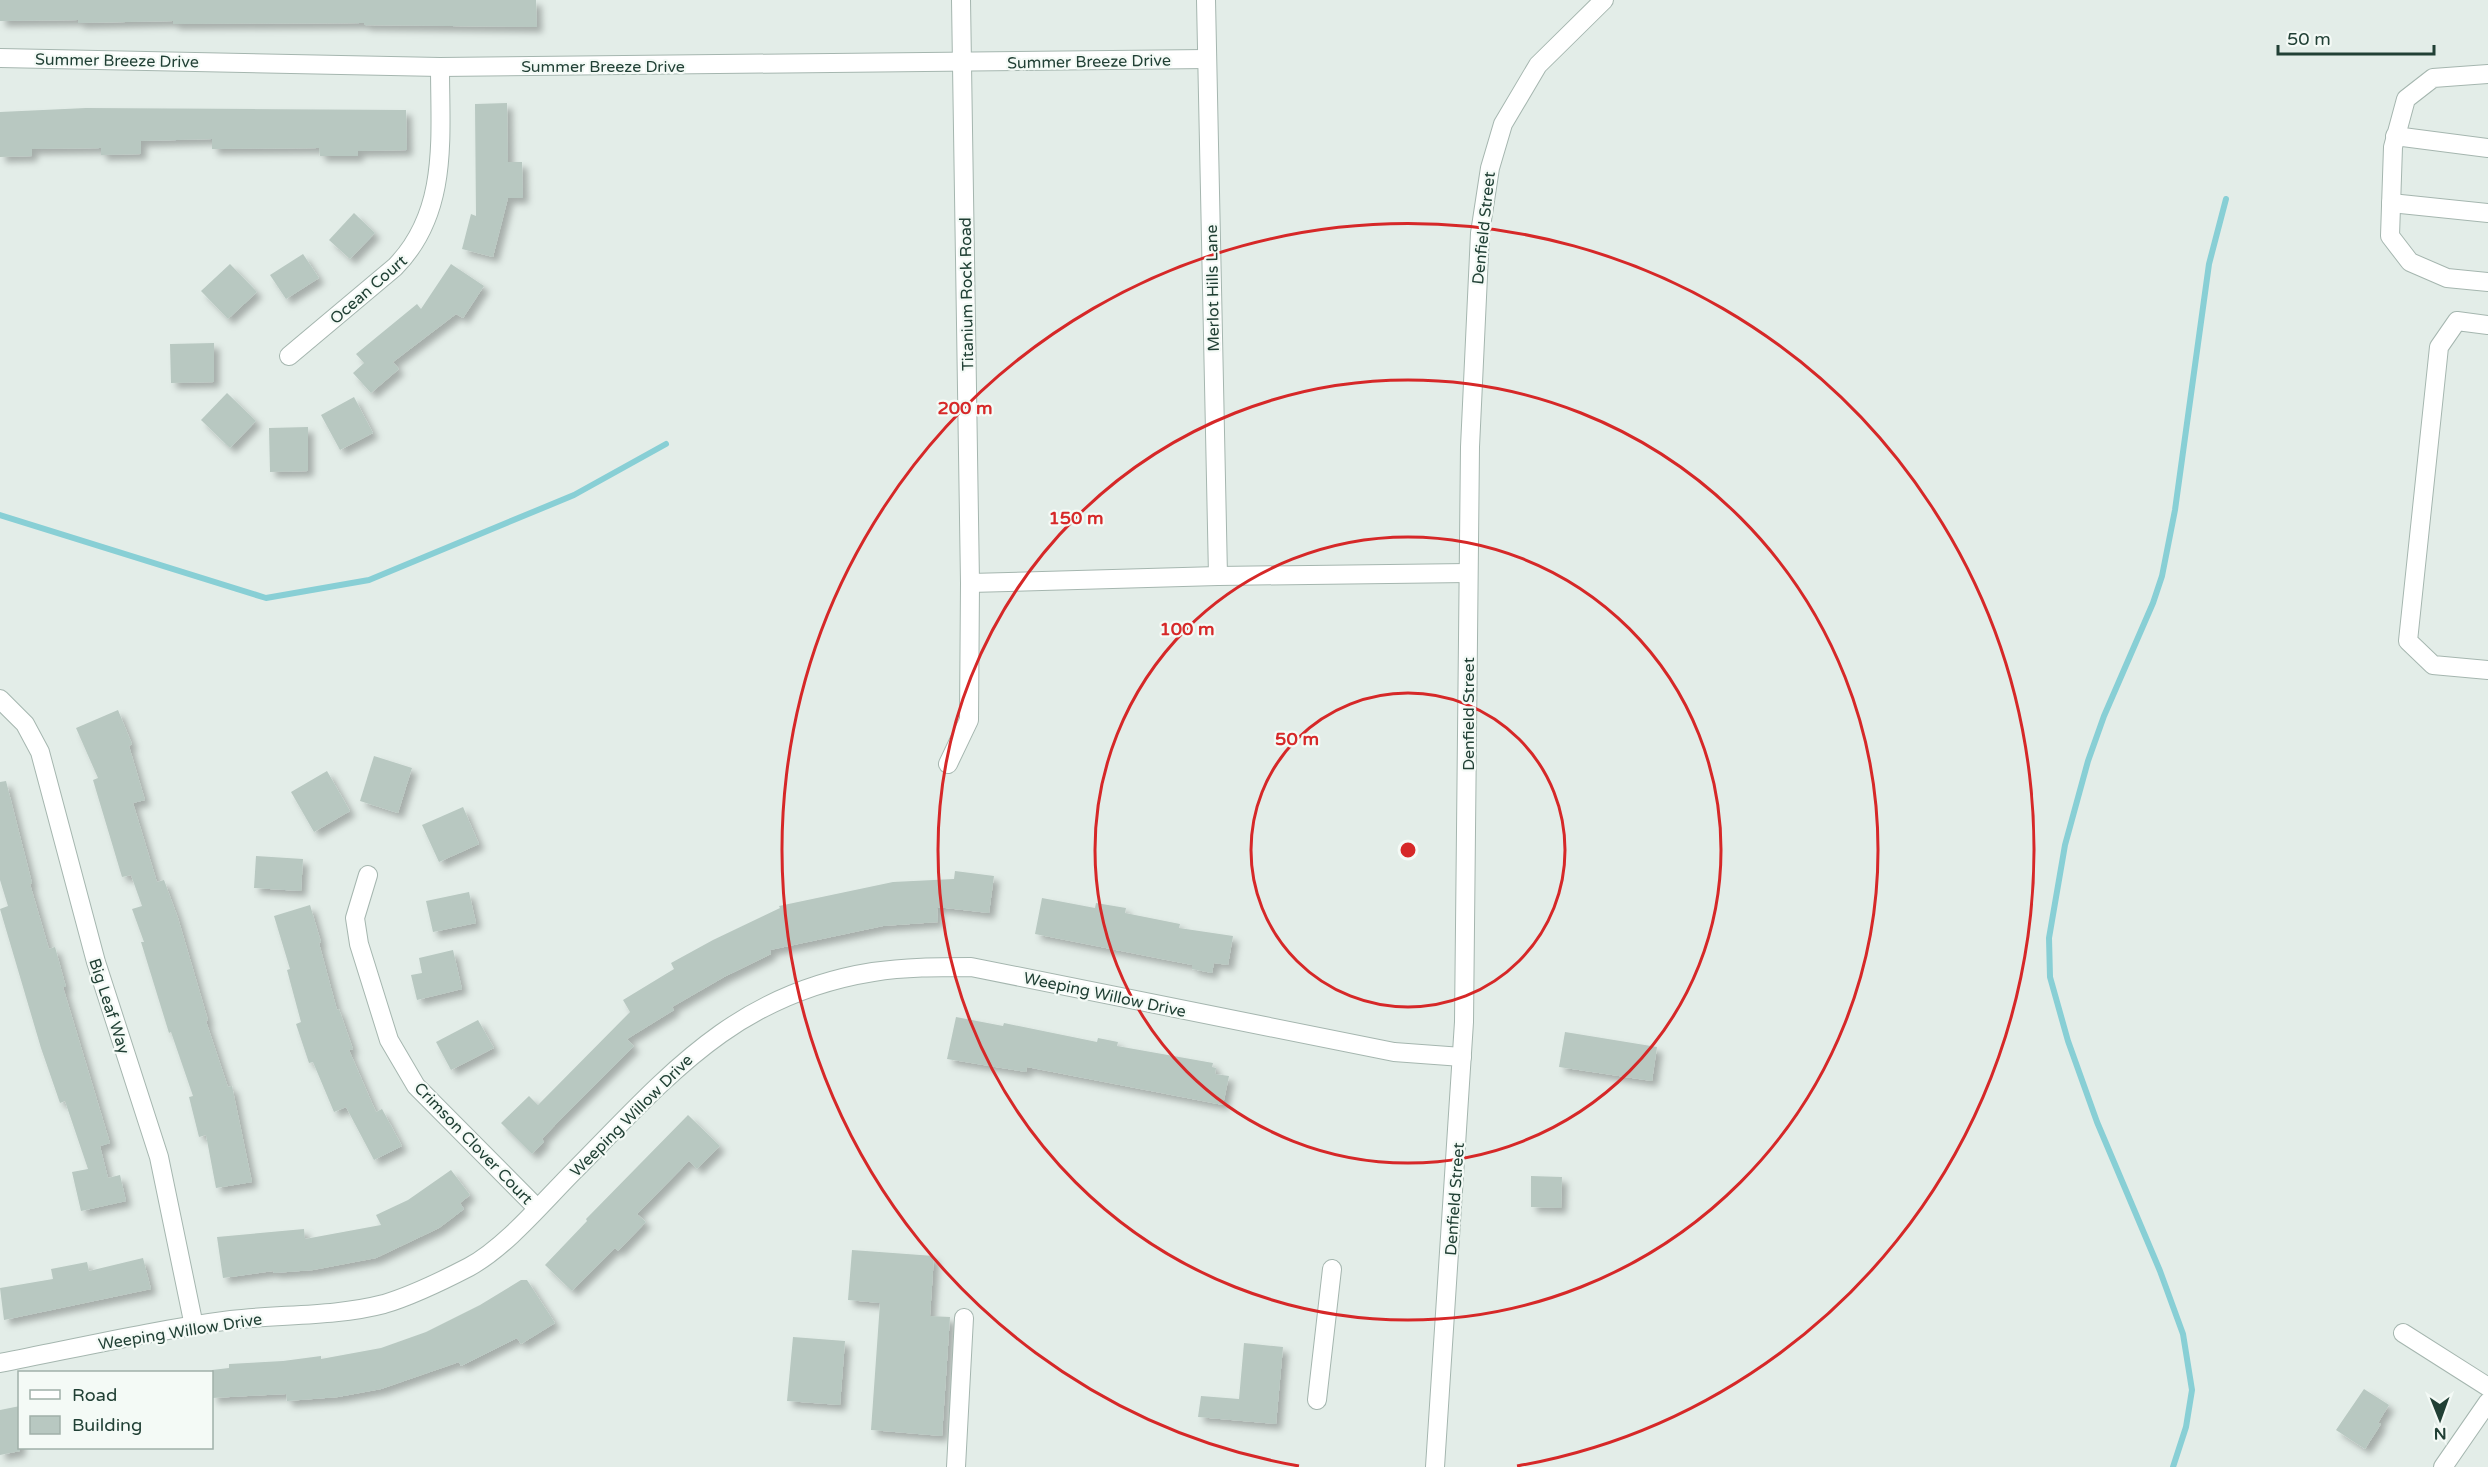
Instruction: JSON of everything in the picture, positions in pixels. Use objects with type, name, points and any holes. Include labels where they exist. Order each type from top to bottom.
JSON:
[{"type":"street","name":"Titanium Rock Road","points":[[948,764],[969,720],[970,583],[961,0]]},
{"type":"street","name":"Merlot Hills Lane","points":[[1206,0],[1218,576]]},
{"type":"street","name":"Denfield Street","points":[[1435,1467],[1462,1057],[1468,735],[1468,573],[1474,326],[1480,233],[1490,168],[1503,124],[1538,65],[1605,0]]},
{"type":"street","name":"Summer Breeze Drive","points":[[0,58],[440,67],[1207,59]]},
{"type":"street","name":"Ocean Court","points":[[289,356],[411,251],[432,206],[437,186],[440,67]]},
{"type":"street","points":[[2488,74],[2433,78],[2406,99],[2392,147],[2390,236],[2410,262],[2447,278],[2488,282]]},
{"type":"street","points":[[2396,136],[2488,148]]},
{"type":"street","points":[[2391,203],[2488,213]]},
{"type":"street","points":[[2488,325],[2457,321],[2439,347],[2408,640],[2433,665],[2488,670]]},
{"type":"street","points":[[970,583],[1218,576],[1468,573]]},
{"type":"street","name":"Big Leaf Way","points":[[0,699],[25,724],[40,752],[96,962],[159,1157],[194,1326]]},
{"type":"street","name":"Crimson Clover Court","points":[[368,875],[355,918],[359,944],[388,1040],[416,1086],[537,1208]]},
{"type":"street","name":"Weeping Willow Drive","points":[[0,1363],[194,1326],[383,1304],[420,1291],[473,1265],[513,1232],[659,1083],[698,1049],[738,1021],[790,994],[832,981],[873,972],[971,967],[1394,1052],[1462,1057]]},
{"type":"street","points":[[1317,1400],[1332,1269]]},
{"type":"street","points":[[956,1467],[964,1318]]},
{"type":"street","points":[[2403,1333],[2488,1387]]},
{"type":"street","points":[[2443,1467],[2488,1402]]},
{"type":"building","points":[[0,0],[536,0],[537,27],[364,25],[364,23],[173,24],[173,21],[78,23],[78,20],[0,21]]},
{"type":"building","points":[[507,103],[508,162],[522,162],[523,198],[508,198],[493,257],[462,249],[471,214],[476,216],[475,104]]},
{"type":"building","points":[[86,108],[406,110],[407,150],[358,151],[358,156],[320,156],[319,148],[212,149],[212,139],[141,141],[141,154],[101,155],[101,148],[32,149],[32,156],[0,157],[0,112]]},
{"type":"building","points":[[354,213],[375,233],[350,259],[329,240]]},
{"type":"building","points":[[303,254],[319,278],[286,299],[270,275]]},
{"type":"building","points":[[230,264],[257,292],[228,319],[201,291]]},
{"type":"building","points":[[451,264],[484,286],[463,318],[456,314],[393,362],[399,369],[371,393],[353,373],[364,363],[356,354],[417,304],[421,309]]},
{"type":"building","points":[[214,343],[214,382],[171,383],[170,344]]},
{"type":"building","points":[[227,393],[256,421],[230,448],[201,420]]},
{"type":"building","points":[[354,397],[373,433],[340,450],[321,415]]},
{"type":"building","points":[[308,427],[308,471],[270,472],[269,428]]},
{"type":"building","points":[[118,710],[132,744],[129,746],[145,800],[133,803],[157,882],[164,880],[178,918],[208,1020],[206,1021],[228,1087],[232,1086],[252,1182],[216,1188],[206,1135],[199,1137],[189,1097],[193,1096],[171,1032],[169,1033],[141,942],[144,942],[132,909],[142,906],[131,875],[122,877],[93,780],[98,778],[76,728]]},
{"type":"building","points":[[374,756],[412,768],[398,813],[360,801]]},
{"type":"building","points":[[327,771],[350,811],[314,832],[291,792]]},
{"type":"building","points":[[6,781],[32,883],[30,884],[49,949],[55,947],[66,987],[63,987],[110,1143],[100,1146],[108,1178],[120,1175],[126,1201],[81,1211],[72,1172],[88,1169],[65,1101],[60,1103],[41,1048],[0,909],[8,906],[0,880],[0,782]]},
{"type":"building","points":[[463,807],[479,844],[439,862],[422,825]]},
{"type":"building","points":[[256,856],[303,859],[301,891],[254,888]]},
{"type":"building","points":[[955,871],[994,876],[989,913],[937,907],[938,922],[883,926],[770,950],[771,954],[724,977],[672,1007],[674,1010],[627,1039],[634,1046],[556,1124],[542,1139],[544,1142],[532,1154],[501,1123],[529,1096],[538,1105],[630,1012],[623,1000],[674,969],[671,963],[780,908],[779,906],[893,882],[954,879]]},
{"type":"building","points":[[469,892],[476,923],[433,932],[426,901]]},
{"type":"building","points":[[1042,898],[1095,908],[1096,903],[1126,908],[1125,913],[1180,924],[1179,928],[1233,936],[1228,965],[1214,963],[1212,973],[1192,969],[1192,965],[1035,934]]},
{"type":"building","points":[[310,905],[337,1010],[339,1009],[353,1049],[349,1050],[376,1112],[382,1109],[402,1146],[374,1160],[346,1107],[334,1112],[313,1062],[309,1063],[296,1024],[301,1022],[287,970],[290,969],[274,916]]},
{"type":"building","points":[[453,950],[462,989],[417,1000],[411,975],[422,973],[419,958]]},
{"type":"building","points":[[956,1017],[1003,1026],[1004,1023],[1097,1042],[1098,1038],[1118,1042],[1117,1046],[1213,1063],[1212,1067],[1216,1068],[1215,1074],[1229,1076],[1223,1105],[1027,1067],[1026,1072],[947,1059]]},
{"type":"building","points":[[478,1020],[494,1048],[451,1070],[436,1042]]},
{"type":"building","points":[[1565,1032],[1657,1047],[1652,1081],[1559,1067]]},
{"type":"building","points":[[688,1115],[720,1146],[697,1169],[689,1161],[637,1214],[646,1222],[618,1251],[615,1248],[572,1291],[545,1265],[587,1221],[586,1219]]},
{"type":"building","points":[[451,1170],[470,1195],[460,1203],[464,1209],[439,1228],[376,1258],[313,1270],[274,1273],[273,1271],[223,1278],[217,1237],[304,1229],[305,1239],[381,1225],[376,1215],[408,1200]]},
{"type":"building","points":[[1531,1176],[1562,1177],[1561,1208],[1531,1207]]},
{"type":"building","points":[[852,1250],[934,1256],[930,1316],[950,1317],[942,1436],[871,1430],[880,1303],[848,1300]]},
{"type":"building","points":[[143,1258],[151,1289],[4,1320],[0,1288],[53,1279],[51,1269],[87,1262],[89,1271]]},
{"type":"building","points":[[521,1280],[527,1280],[555,1323],[521,1344],[517,1338],[461,1366],[459,1362],[381,1389],[338,1397],[287,1401],[286,1394],[213,1398],[212,1370],[229,1368],[229,1364],[321,1356],[321,1359],[381,1348],[426,1332],[480,1305]]},
{"type":"building","points":[[793,1337],[845,1341],[840,1405],[787,1401]]},
{"type":"building","points":[[1244,1343],[1283,1347],[1276,1424],[1198,1417],[1201,1396],[1239,1399]]},
{"type":"building","points":[[2364,1389],[2389,1405],[2378,1423],[2381,1424],[2365,1449],[2336,1430]]},
{"type":"building","points":[[18,1406],[18,1449],[20,1451],[0,1455],[0,1410]]},
{"type":"waterway","points":[[2173,1467],[2186,1427],[2192,1390],[2183,1334],[2160,1271],[2097,1122],[2068,1041],[2050,977],[2049,938],[2065,845],[2088,761],[2104,716],[2153,603],[2162,576],[2175,510],[2209,264],[2226,199]]},
{"type":"waterway","points":[[0,515],[266,598],[369,580],[574,495],[666,444]]}]
